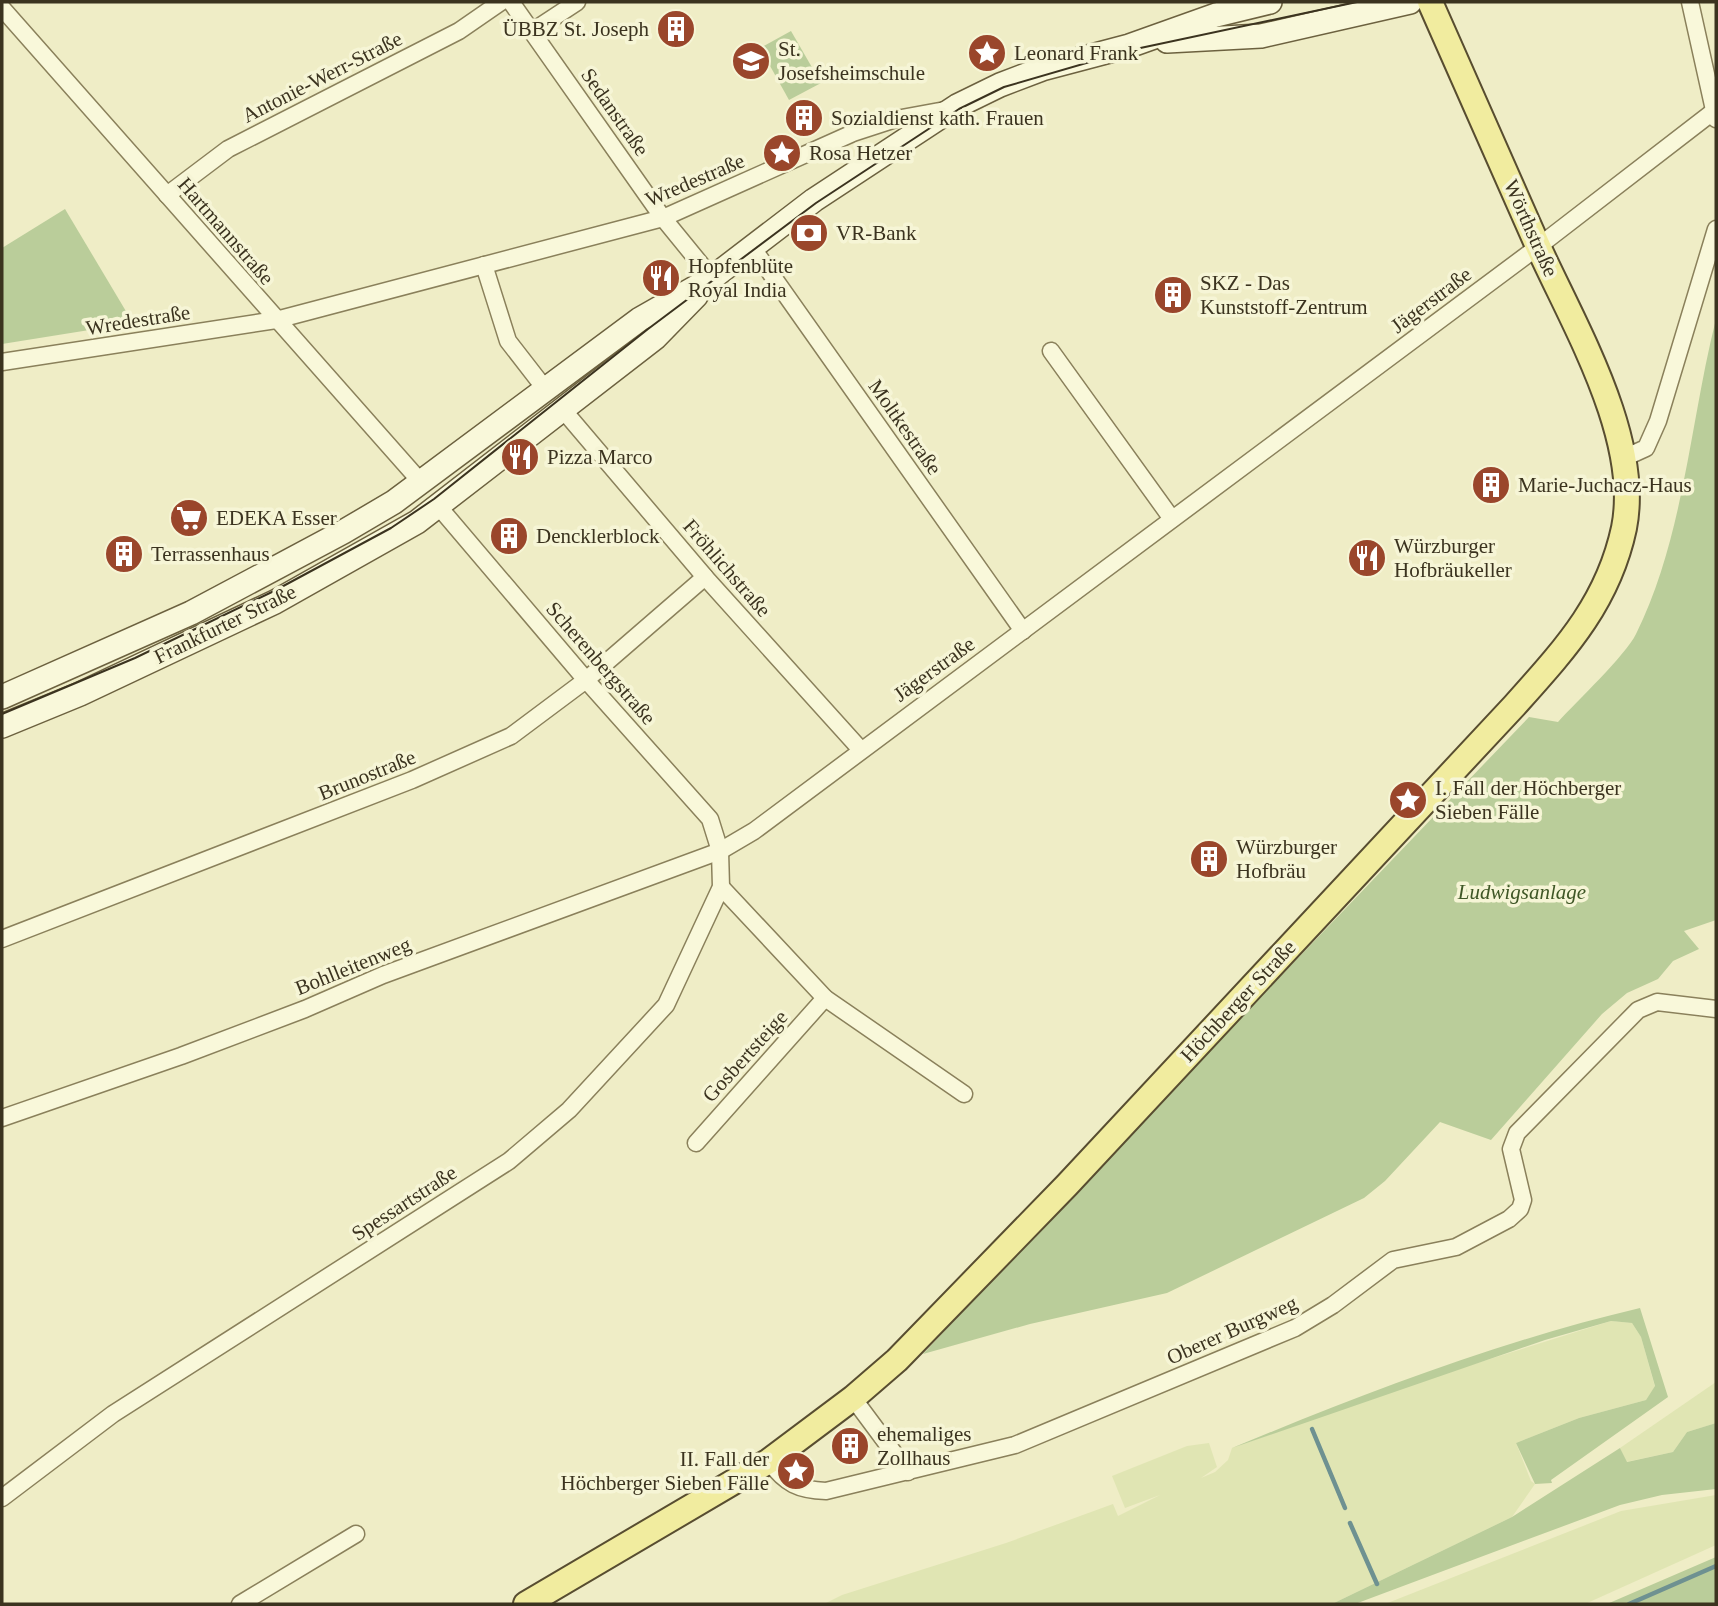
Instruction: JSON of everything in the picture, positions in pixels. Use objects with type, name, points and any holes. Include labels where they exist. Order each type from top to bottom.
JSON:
[{"type":"main road","name":"Wörthstraße","points":[[1430,2],[1612,415],[1624,458]]},
{"type":"main road","name":"Höchberger Straße","points":[[526,1604],[769,1461],[853,1398],[935,1323],[1559,656],[1596,606],[1612,569],[1624,526],[1624,458]]},
{"type":"street","name":"Antonie-Werr-Straße","points":[[167,195],[228,149],[459,31],[501,2]]},
{"type":"street","name":"Sedanstraße","points":[[511,2],[663,218],[712,278]]},
{"type":"street","points":[[533,31],[577,2]]},
{"type":"street","name":"Frankfurter Straße","points":[[2,697],[73,668],[248,584],[399,498],[640,319],[712,278],[814,200],[957,106],[1042,69],[1129,46],[1216,15],[1270,2]]},
{"type":"street","name":"Frankfurter Straße","points":[[1129,46],[1261,36],[1410,2]]},
{"type":"street","points":[[1690,2],[1715,116]]},
{"type":"street","name":"Hartmannstraße","points":[[6,8],[276,320],[420,481]]},
{"type":"street","name":"Wredestraße","points":[[2,362],[276,320],[663,218],[853,133],[896,119],[957,106]]},
{"type":"street","name":"Jägerstraße","points":[[720,851],[754,831],[1715,116]]},
{"type":"street","points":[[1624,458],[1646,448],[1658,421],[1716,229]]},
{"type":"street","name":"Moltkestraße","points":[[752,247],[1023,631]]},
{"type":"street","points":[[484,265],[508,341],[564,411]]},
{"type":"street","name":"Frankfurter Straße","points":[[2,726],[80,694],[275,602],[367,552],[439,507],[655,338],[712,278]]},
{"type":"street","points":[[1051,351],[1172,519]]},
{"type":"street","name":"Fröhlichstraße","points":[[564,411],[705,577],[861,750]]},
{"type":"street","points":[[420,481],[439,507]]},
{"type":"street","name":"Scherenbergstraße","points":[[439,507],[586,680],[710,819],[720,851]]},
{"type":"street","name":"Brunostraße","points":[[2,939],[412,780],[511,736],[586,680],[705,577]]},
{"type":"street","name":"Spessartstraße","points":[[2,1498],[113,1414],[509,1161],[569,1110],[666,1005],[721,887],[720,851]]},
{"type":"street","name":"Bohlleitenweg","points":[[2,1118],[181,1056],[305,1009],[383,975],[720,851]]},
{"type":"street","points":[[721,887],[825,998],[964,1094]]},
{"type":"street","name":"Gosbertsteige","points":[[696,1143],[825,998]]},
{"type":"street","name":"Oberer Burgweg","points":[[769,1461],[779,1476],[790,1485],[803,1490],[826,1492],[1015,1445],[1295,1328],[1333,1305],[1394,1260],[1410,1254],[1443,1250],[1489,1231],[1520,1209],[1523,1200],[1511,1149],[1517,1133],[1632,1015],[1657,1002],[1716,1009]]},
{"type":"street","points":[[853,1398],[908,1472]]},
{"type":"street","points":[[240,1604],[356,1534]]},
{"type":"green space","points":[[791,31],[821,83],[789,100],[760,48]]},
{"type":"green space","points":[[65,209],[133,323],[2,344],[2,248]]},
{"type":"green space","name":"Ludwigsanlage","points":[[1716,319],[1716,920],[1684,931],[1699,949],[1673,961],[1658,979],[1627,993],[1602,1014],[1491,1140],[1440,1122],[1385,1181],[1364,1198],[1167,1293],[1030,1324],[923,1354],[1069,1197],[1529,717],[1558,722],[1630,643],[1652,597],[1676,519]]},
{"type":"green space","points":[[1640,1308],[1668,1397],[1551,1480],[1552,1483],[1535,1484],[1516,1443],[1579,1418],[1646,1400],[1655,1386],[1641,1337],[1632,1323],[1611,1321],[1545,1340],[1232,1448],[1484,1352]]},
{"type":"green space","points":[[1611,1321],[1632,1323],[1641,1337],[1655,1387],[1646,1400],[1579,1418],[1516,1443],[1531,1481],[1535,1484],[1512,1517],[1332,1604],[824,1604],[842,1595],[1006,1543],[1113,1504],[1118,1516],[1160,1495],[1125,1508],[1112,1476],[1187,1446],[1209,1443],[1217,1467],[1201,1478],[1215,1472],[1228,1460],[1232,1448],[1426,1379]]},
{"type":"green space","points":[[1716,1382],[1716,1423],[1687,1432],[1673,1452],[1626,1462],[1620,1448]]},
{"type":"green space","points":[[1716,1423],[1716,1489],[1662,1495],[1620,1505],[1355,1604],[1332,1604],[1512,1517],[1620,1448],[1627,1462],[1673,1452],[1687,1432]]},
{"type":"green space","points":[[1716,1495],[1716,1545],[1585,1604],[1385,1604],[1621,1511]]},
{"type":"green space","points":[[1716,1557],[1716,1604],[1607,1604]]},
{"type":"waterway","points":[[1312,1429],[1345,1508]]},
{"type":"waterway","points":[[1350,1523],[1377,1584]]},
{"type":"waterway","points":[[1629,1604],[1716,1566]]},
{"type":"tram line","points":[[2,714],[135,658],[274,591],[391,528],[434,499],[648,329],[816,203],[959,109],[1004,87],[1131,50],[1357,2]]},
{"type":"place","name":"ÜBBZ St. Joseph","points":[[676,29]]},
{"type":"place","name":"Leonard Frank","points":[[987,53]]},
{"type":"place","name":"St. Josefsheimschule","points":[[751,61]]},
{"type":"place","name":"Sozialdienst kath. Frauen","points":[[804,118]]},
{"type":"place","name":"Rosa Hetzer","points":[[782,153]]},
{"type":"place","name":"VR-Bank","points":[[809,233]]},
{"type":"place","name":"Hopfenblüte Royal India","points":[[661,278]]},
{"type":"place","name":"SKZ - Das Kunststoff-Zentrum","points":[[1173,295]]},
{"type":"place","name":"Pizza Marco","points":[[520,457]]},
{"type":"place","name":"Marie-Juchacz-Haus","points":[[1491,485]]},
{"type":"place","name":"EDEKA Esser","points":[[189,518]]},
{"type":"place","name":"Dencklerblock","points":[[509,536]]},
{"type":"place","name":"Terrassenhaus","points":[[124,554]]},
{"type":"place","name":"Würzburger Hofbräukeller","points":[[1367,558]]},
{"type":"place","name":"I. Fall der Höchberger Sieben Fälle","points":[[1408,800]]},
{"type":"place","name":"Würzburger Hofbräu","points":[[1209,859]]},
{"type":"place","name":"ehemaliges Zollhaus","points":[[850,1446]]},
{"type":"place","name":"II. Fall der Höchberger Sieben Fälle","points":[[796,1471]]}]
